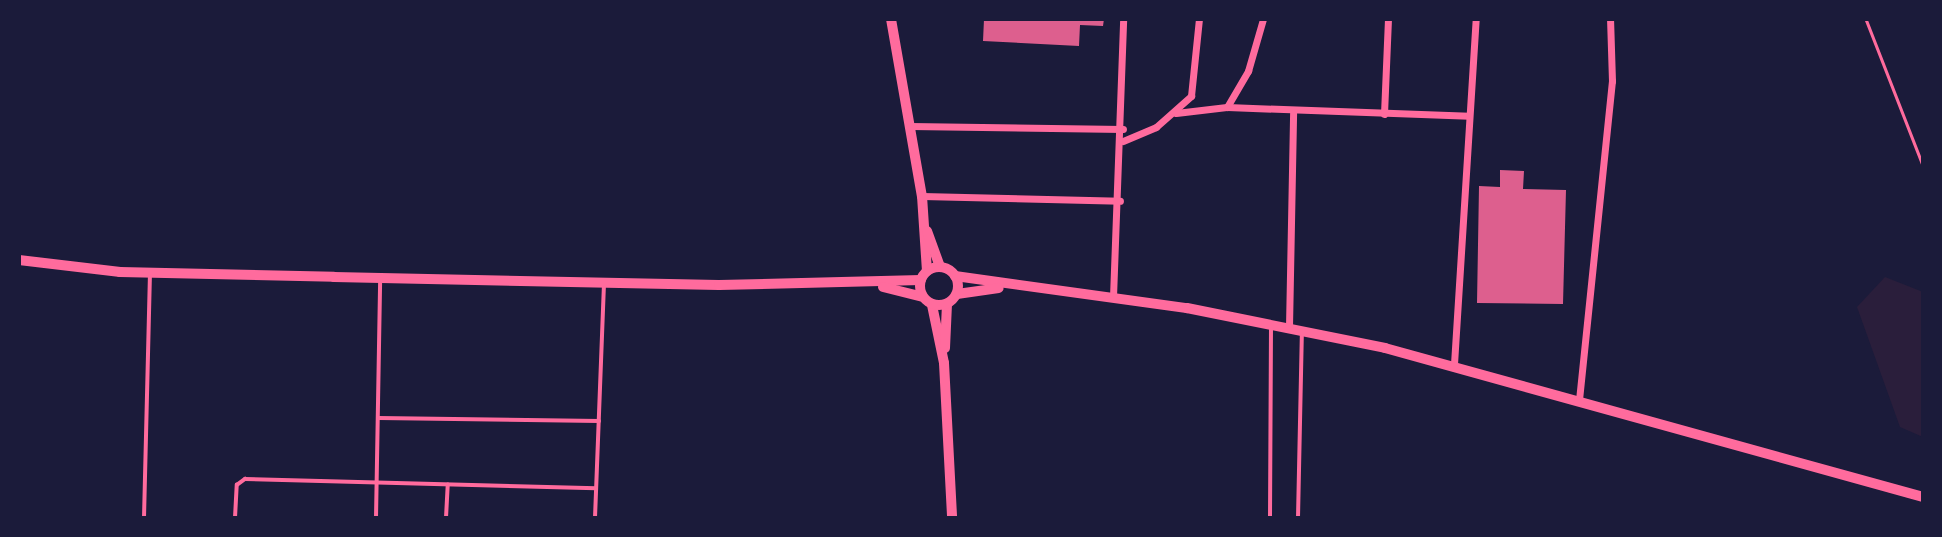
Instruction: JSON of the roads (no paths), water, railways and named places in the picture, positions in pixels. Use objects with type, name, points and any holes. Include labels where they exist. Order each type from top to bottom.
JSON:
[{"type":"main road","points":[[891,19],[922,195],[925,226],[924,275],[928,301],[944,363]]},
{"type":"main road","points":[[925,226],[940,267],[955,276],[1004,287],[1113,298],[1289,327],[1454,364],[1923,497]]},
{"type":"main road","points":[[19,260],[150,273],[874,285],[924,275],[940,267]]},
{"type":"main road","points":[[955,276],[957,294]]},
{"type":"main road","points":[[874,285],[947,304]]},
{"type":"main road","points":[[952,518],[944,363],[947,304],[957,294],[1004,287]]},
{"type":"street","points":[[1113,298],[1120,201],[1123,19]]},
{"type":"street","points":[[1176,113],[1191,96],[1199,19]]},
{"type":"street","points":[[1227,107],[1248,71],[1263,19]]},
{"type":"street","points":[[1384,114],[1388,19]]},
{"type":"street","points":[[1454,364],[1476,19]]},
{"type":"street","points":[[1579,400],[1611,95],[1610,19]]},
{"type":"street","points":[[1122,141],[1176,113],[1227,107],[1293,113],[1469,116]]},
{"type":"street","points":[[1289,327],[1293,113]]},
{"type":"street","points":[[910,126],[1122,129]]},
{"type":"street","points":[[922,195],[1120,201]]},
{"type":"lane","points":[[144,518],[150,273]]},
{"type":"lane","points":[[376,518],[380,278]]},
{"type":"lane","points":[[595,518],[604,282]]},
{"type":"lane","points":[[1270,518],[1271,324]]},
{"type":"lane","points":[[1298,518],[1302,330]]},
{"type":"lane","points":[[379,418],[599,421]]},
{"type":"lane","points":[[235,518],[237,485],[245,479],[596,488]]},
{"type":"lane","points":[[446,518],[448,484]]}]
